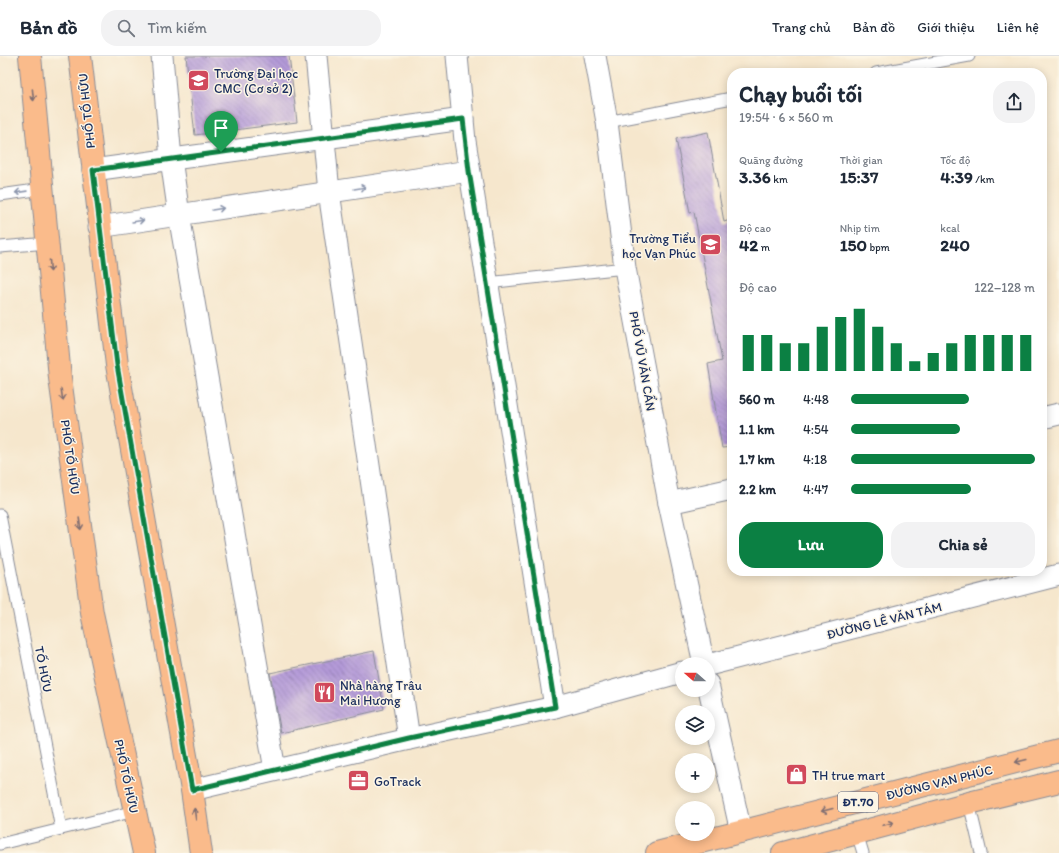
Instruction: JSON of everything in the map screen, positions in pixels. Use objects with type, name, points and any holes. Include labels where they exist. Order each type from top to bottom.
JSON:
[{"type":"main road","name":"PHỐ TỐ HỮU","points":[[30,56],[60,378],[92,612],[144,853]]},
{"type":"main road","name":"PHỐ TỐ HỮU","points":[[80,56],[117,365],[192,790],[201,853]]},
{"type":"main road","name":"ĐƯỜNG VẠN PHÚC","points":[[657,853],[1059,751]]},
{"type":"main road","points":[[962,776],[969,803]]},
{"type":"main road","name":"ĐƯỜNG VẠN PHÚC","points":[[783,853],[860,843],[969,803],[1059,781]]},
{"type":"street","points":[[162,56],[171,159],[179,215],[276,770]]},
{"type":"street","points":[[316,56],[329,192],[409,738]]},
{"type":"street","points":[[457,56],[469,171],[555,707]]},
{"type":"street","name":"PHỐ VŨ VĂN CẨN","points":[[595,56],[607,122],[626,268],[669,503],[702,657]]},
{"type":"street","points":[[93,170],[463,119]]},
{"type":"street","points":[[100,227],[469,171]]},
{"type":"street","points":[[1047,417],[1059,414]]},
{"type":"street","points":[[669,503],[727,490]]},
{"type":"street","name":"ĐƯỜNG LÊ VĂN TÁM","points":[[715,663],[1059,575]]},
{"type":"street","points":[[192,790],[409,738],[555,707],[675,674]]},
{"type":"street","points":[[711,697],[741,832]]},
{"type":"lane","points":[[903,68],[969,56]]},
{"type":"lane","points":[[607,122],[727,99]]},
{"type":"lane","points":[[0,195],[43,189]]},
{"type":"lane","points":[[0,247],[48,243]]},
{"type":"lane","points":[[487,283],[626,268]]},
{"type":"lane","name":"TỐ HỮU","points":[[0,515],[61,829]]},
{"type":"lane","points":[[969,803],[981,853]]},
{"type":"lane","points":[[0,844],[135,811]]},
{"type":"building","points":[[186,56],[289,56],[297,122],[195,135]]},
{"type":"building","points":[[708,132],[724,222],[727,221],[727,448],[722,448],[708,364],[722,361],[694,212],[690,213],[676,139]]},
{"type":"building","name":"Nhà hàng Trâu Mai Hương","points":[[374,651],[384,709],[281,733],[270,673]]},
{"type":"place","name":"Trường Đại học CMC (Cơ sở 2)","points":[[199,80]]},
{"type":"place","name":"Trường Tiểu học Vạn Phúc","points":[[711,245]]},
{"type":"place","name":"Nhà hàng Trâu Mai Hương","points":[[324,692]]},
{"type":"place","name":"TH true mart","points":[[797,775]]},
{"type":"place","name":"GoTrack","points":[[359,781]]},
{"type":"route","points":[[463,119],[469,171],[555,707],[409,738],[192,790],[117,365],[93,170],[221,152],[463,119]]}]
